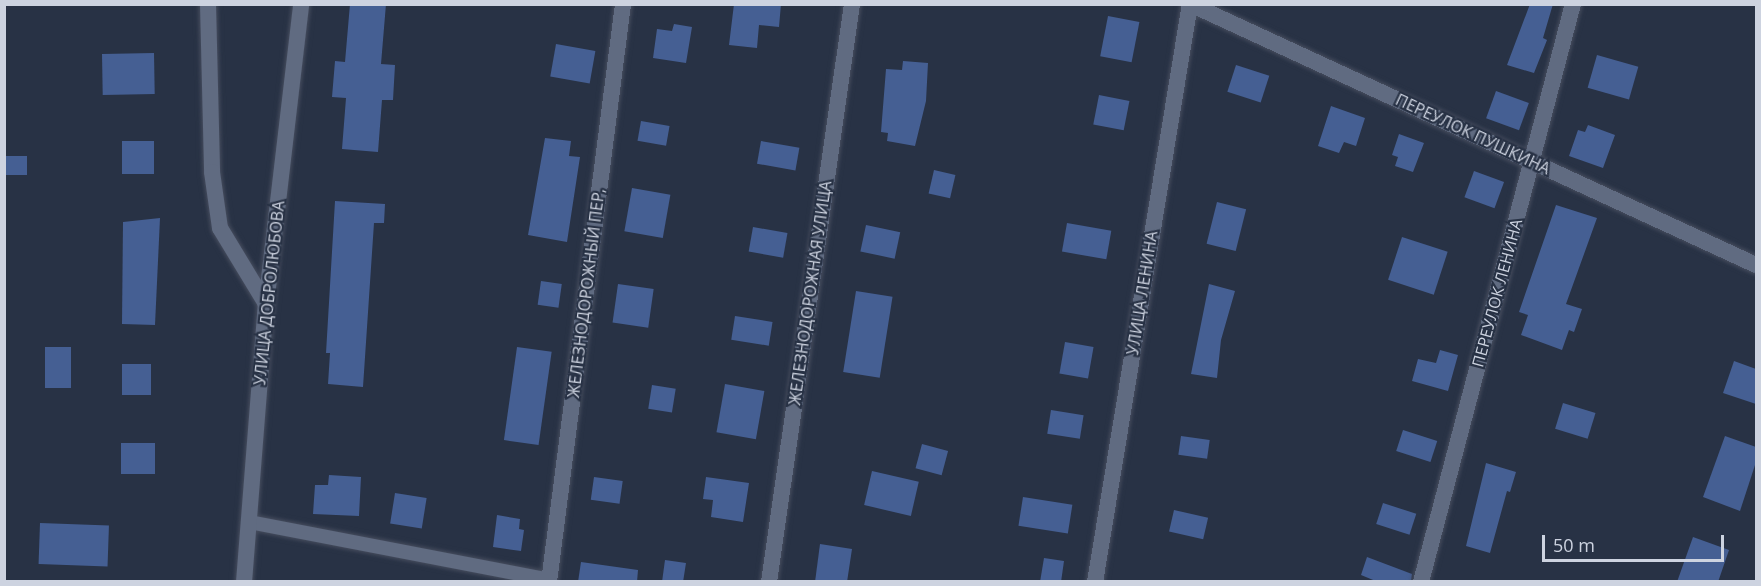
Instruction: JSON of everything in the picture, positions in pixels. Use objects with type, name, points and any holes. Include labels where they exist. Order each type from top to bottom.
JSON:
[{"type":"street","points":[[208,4],[212,172],[219,228],[266,304]]},
{"type":"street","name":"УЛИЦА ДОБРОЛЮБОВА","points":[[244,582],[266,304],[301,4]]},
{"type":"street","name":"ЖЕЛЕЗНОДОРОЖНЫЙ ПЕР,","points":[[549,580],[623,4]]},
{"type":"street","name":"ЖЕЛЕЗНОДОРОЖНАЯ УЛИЦА","points":[[768,582],[852,4]]},
{"type":"street","name":"ПЕРЕУЛОК ПУШКИНА","points":[[1190,4],[1756,265]]},
{"type":"street","name":"УЛИЦА ЛЕНИНА","points":[[1095,582],[1190,4]]},
{"type":"street","name":"ПЕРЕУЛОК ЛЕНИНА","points":[[1421,582],[1573,4]]},
{"type":"lane","points":[[249,522],[549,580]]},
{"type":"building","points":[[350,4],[386,4],[381,64],[395,65],[393,100],[382,100],[378,152],[342,149],[346,98],[332,97],[335,61],[345,62]]},
{"type":"building","points":[[734,4],[781,4],[779,27],[759,25],[757,48],[729,45]]},
{"type":"building","points":[[1530,4],[1553,4],[1543,38],[1547,40],[1534,73],[1507,65]]},
{"type":"building","points":[[1108,16],[1139,22],[1132,62],[1100,56]]},
{"type":"building","points":[[674,24],[692,27],[686,63],[653,58],[657,29],[672,31]]},
{"type":"building","points":[[556,44],[595,51],[590,83],[550,76]]},
{"type":"building","points":[[154,53],[155,94],[103,95],[102,54]]},
{"type":"building","points":[[1597,55],[1638,67],[1629,100],[1588,88]]},
{"type":"building","points":[[903,61],[928,63],[926,101],[915,146],[887,141],[888,133],[881,132],[886,69],[902,70]]},
{"type":"building","points":[[1236,65],[1269,76],[1261,102],[1227,92]]},
{"type":"building","points":[[1496,91],[1529,103],[1519,130],[1486,118]]},
{"type":"building","points":[[1099,95],[1129,101],[1124,130],[1093,124]]},
{"type":"building","points":[[1331,106],[1365,118],[1356,146],[1344,142],[1339,153],[1318,146]]},
{"type":"building","points":[[641,121],[670,126],[666,146],[638,141]]},
{"type":"building","points":[[1588,125],[1615,135],[1603,168],[1569,156],[1578,130],[1585,132]]},
{"type":"building","points":[[1399,134],[1424,143],[1413,172],[1395,166],[1398,157],[1392,155]]},
{"type":"building","points":[[545,138],[571,141],[569,156],[580,157],[567,242],[528,235]]},
{"type":"building","points":[[122,141],[154,141],[154,174],[122,174]]},
{"type":"building","points":[[761,141],[799,148],[795,170],[757,164]]},
{"type":"building","points":[[4,156],[27,156],[27,175],[4,175]]},
{"type":"building","points":[[934,170],[955,175],[950,198],[929,193]]},
{"type":"building","points":[[1474,171],[1504,182],[1494,208],[1464,197]]},
{"type":"building","points":[[632,188],[670,195],[663,238],[624,231]]},
{"type":"building","points":[[335,201],[385,204],[384,223],[374,223],[363,387],[328,384],[330,353],[326,353]]},
{"type":"building","points":[[1217,202],[1246,209],[1236,251],[1207,244]]},
{"type":"building","points":[[1556,205],[1597,218],[1566,304],[1582,309],[1574,332],[1569,330],[1562,350],[1521,335],[1528,315],[1519,312]]},
{"type":"building","points":[[160,218],[155,325],[122,324],[123,222]]},
{"type":"building","points":[[1067,223],[1111,231],[1106,259],[1062,252]]},
{"type":"building","points":[[866,225],[900,232],[895,259],[860,251]]},
{"type":"building","points":[[753,227],[787,233],[783,258],[749,252]]},
{"type":"building","points":[[1402,237],[1448,252],[1434,295],[1388,280]]},
{"type":"building","points":[[541,281],[562,284],[558,308],[538,305]]},
{"type":"building","points":[[618,284],[654,289],[648,328],[613,323]]},
{"type":"building","points":[[1209,284],[1235,291],[1221,340],[1217,378],[1191,374]]},
{"type":"building","points":[[856,291],[893,297],[880,378],[843,372]]},
{"type":"building","points":[[735,316],[773,322],[769,346],[731,340]]},
{"type":"building","points":[[1065,342],[1094,347],[1088,379],[1059,374]]},
{"type":"building","points":[[45,347],[71,347],[71,388],[45,388]]},
{"type":"building","points":[[517,347],[552,352],[539,445],[504,440]]},
{"type":"building","points":[[1440,350],[1458,355],[1448,391],[1412,381],[1418,359],[1436,363]]},
{"type":"building","points":[[1734,361],[1756,369],[1756,404],[1723,393]]},
{"type":"building","points":[[122,364],[151,364],[151,395],[122,395]]},
{"type":"building","points":[[725,384],[764,391],[756,439],[716,432]]},
{"type":"building","points":[[652,385],[676,389],[672,412],[648,409]]},
{"type":"building","points":[[1563,403],[1596,413],[1588,439],[1555,429]]},
{"type":"building","points":[[1051,410],[1084,415],[1080,439],[1047,434]]},
{"type":"building","points":[[1403,430],[1437,441],[1430,462],[1396,451]]},
{"type":"building","points":[[1181,436],[1210,440],[1207,459],[1178,455]]},
{"type":"building","points":[[1725,436],[1756,447],[1756,462],[1740,511],[1703,497]]},
{"type":"building","points":[[121,443],[155,443],[155,474],[121,474]]},
{"type":"building","points":[[922,444],[948,451],[942,475],[916,468]]},
{"type":"building","points":[[1486,463],[1516,472],[1510,492],[1507,491],[1490,553],[1466,546]]},
{"type":"building","points":[[872,471],[919,482],[911,516],[864,505]]},
{"type":"building","points":[[329,475],[361,477],[359,516],[313,514],[315,485],[328,485]]},
{"type":"building","points":[[594,477],[623,481],[620,504],[591,500]]},
{"type":"building","points":[[706,477],[749,483],[743,522],[711,517],[713,500],[703,499]]},
{"type":"building","points":[[395,493],[427,498],[422,529],[390,524]]},
{"type":"building","points":[[1023,497],[1072,505],[1068,533],[1018,526]]},
{"type":"building","points":[[1383,503],[1416,514],[1409,535],[1376,524]]},
{"type":"building","points":[[1174,510],[1208,518],[1203,539],[1169,531]]},
{"type":"building","points":[[497,515],[520,519],[519,529],[524,530],[521,551],[493,547]]},
{"type":"building","points":[[40,523],[109,525],[108,566],[39,564]]},
{"type":"building","points":[[1693,537],[1729,550],[1718,582],[1677,582]]},
{"type":"building","points":[[820,544],[852,549],[847,582],[815,582]]},
{"type":"building","points":[[1367,557],[1412,574],[1411,582],[1378,582],[1361,575]]},
{"type":"building","points":[[1044,558],[1064,561],[1061,582],[1040,582]]},
{"type":"building","points":[[665,560],[686,563],[683,582],[662,582]]},
{"type":"building","points":[[581,562],[638,570],[637,582],[578,582]]}]
